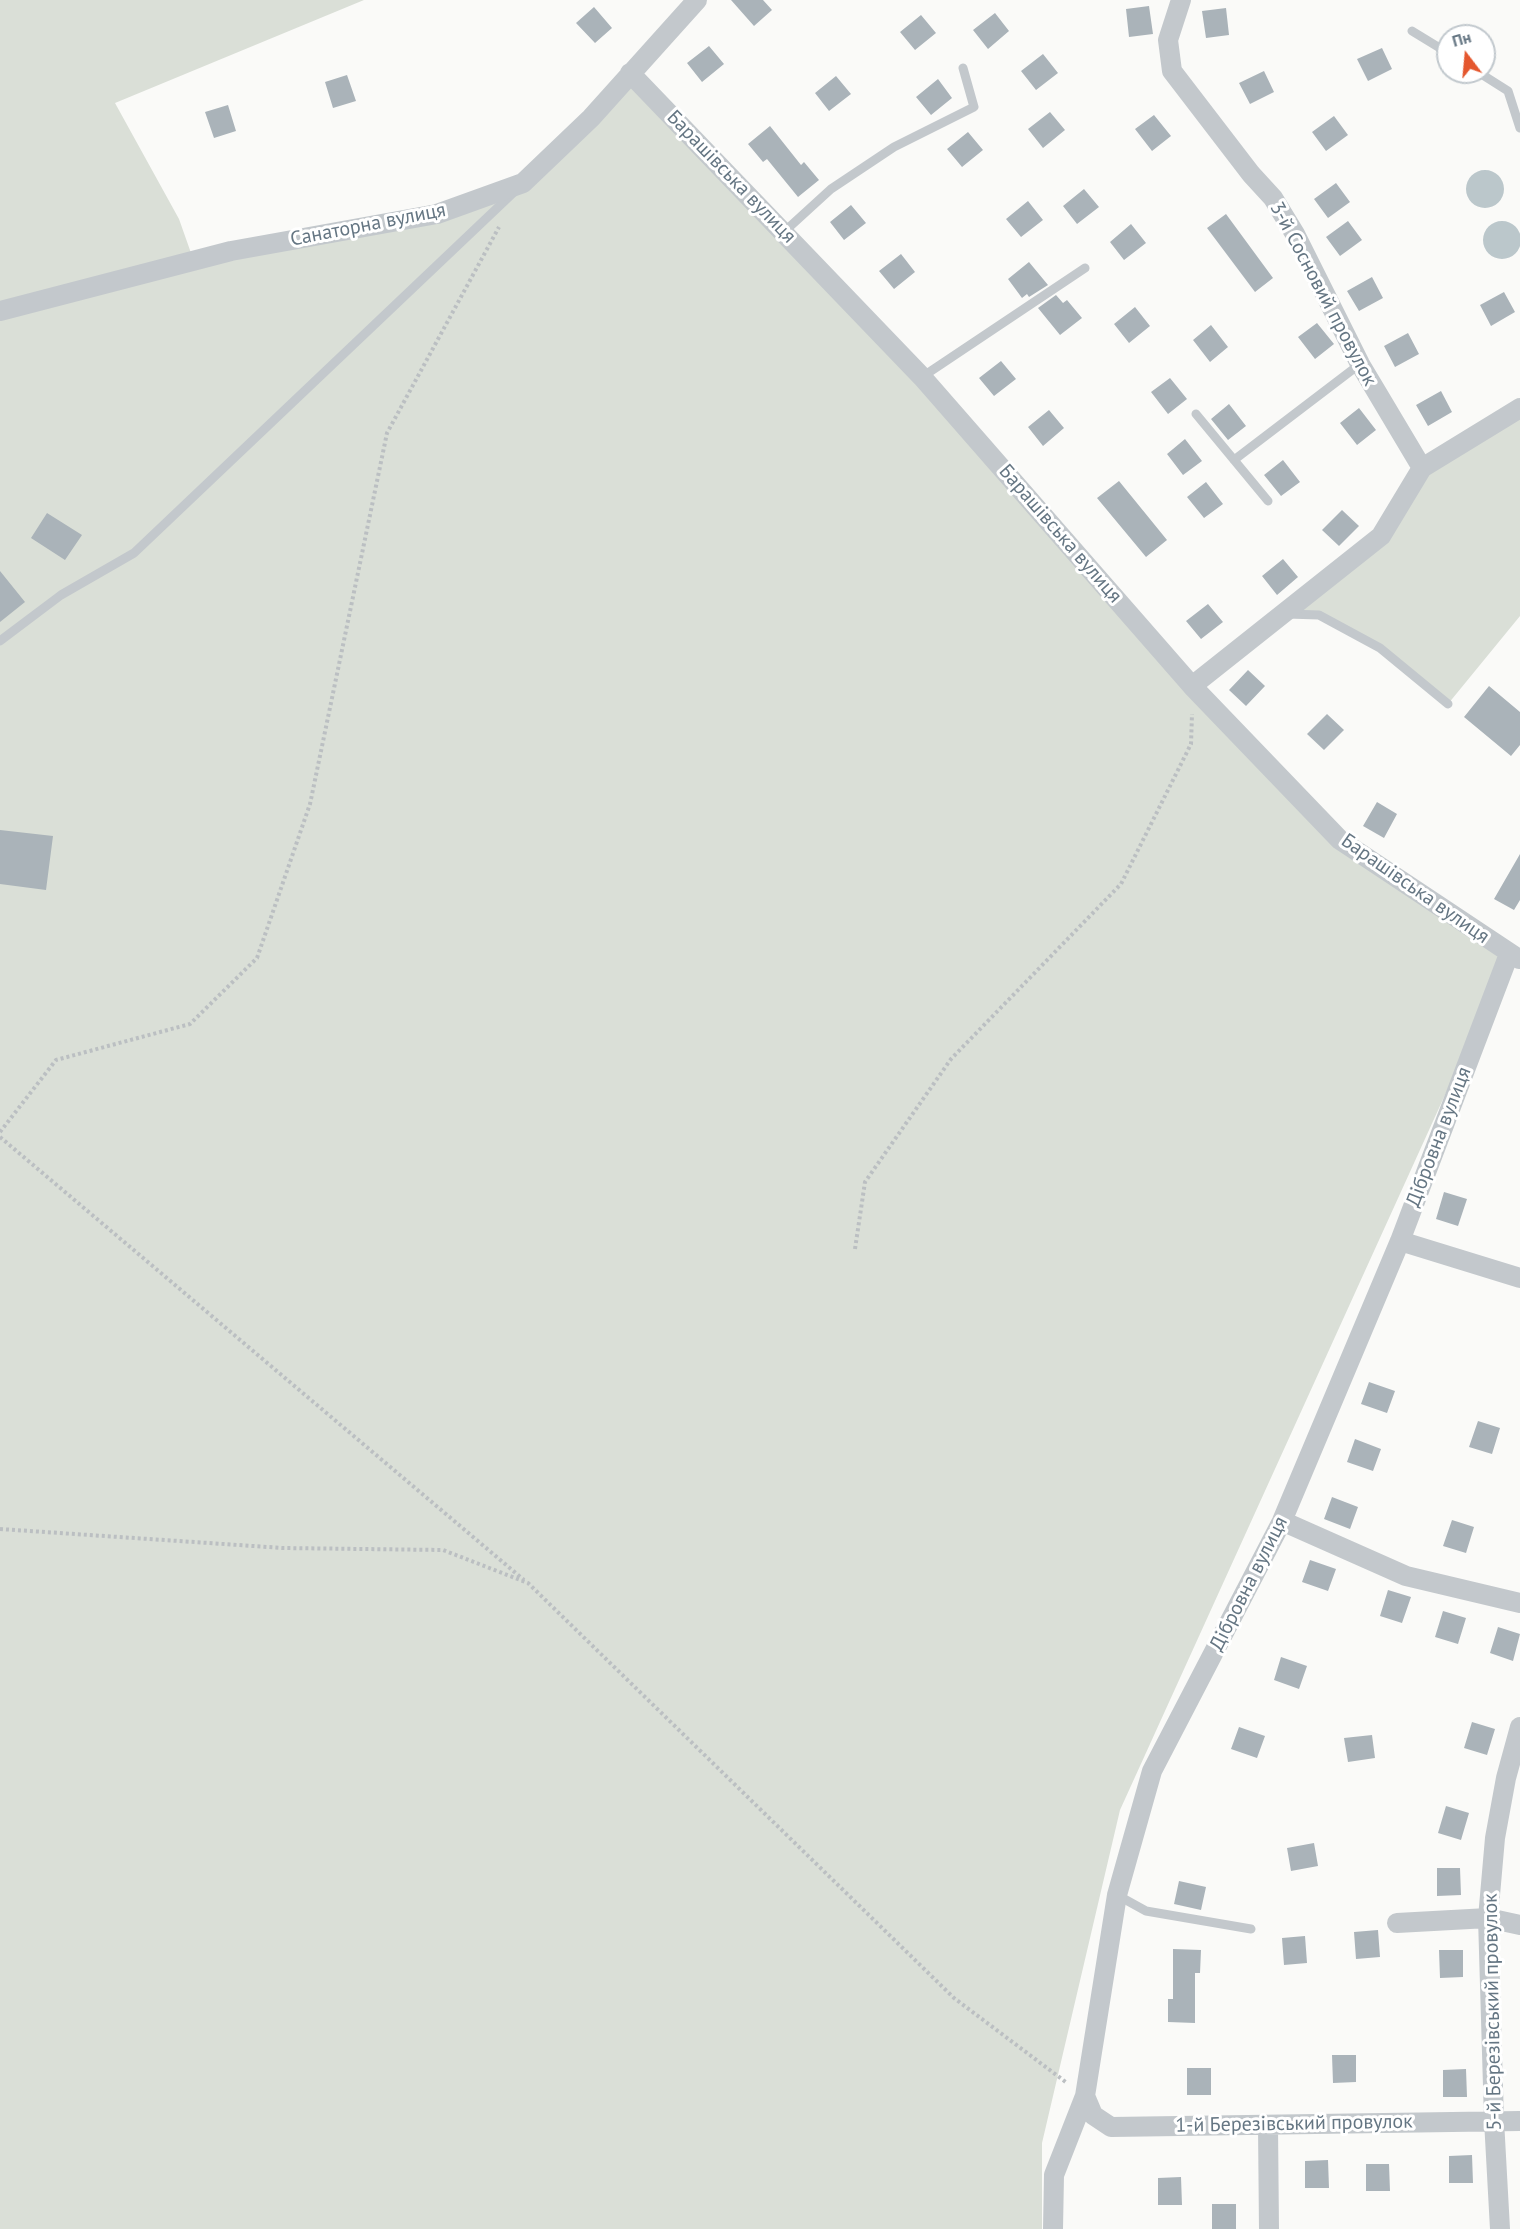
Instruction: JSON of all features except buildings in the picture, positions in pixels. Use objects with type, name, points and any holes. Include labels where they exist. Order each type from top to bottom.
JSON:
[{"type":"street","name":"Санаторна вулиця","points":[[0,311],[231,251],[437,214],[523,183],[591,118],[697,0]]},
{"type":"street","name":"3-й Сосновий провулок","points":[[1181,0],[1168,40],[1172,71],[1251,174],[1273,198],[1295,234],[1360,364],[1422,468]]},
{"type":"street","name":"Барашівська вулиця","points":[[630,73],[785,231],[922,376],[1192,686],[1340,840],[1514,957]]},
{"type":"street","points":[[1192,686],[1381,536],[1422,468],[1520,408]]},
{"type":"street","name":"Дібровна вулиця","points":[[1053,2229],[1054,2175],[1085,2096],[1117,1895],[1152,1771],[1282,1521],[1400,1241],[1514,957]]},
{"type":"street","points":[[1400,1241],[1520,1278]]},
{"type":"street","points":[[1282,1521],[1406,1576],[1520,1603]]},
{"type":"street","name":"5-й Березівський провулок","points":[[1500,2229],[1488,1918],[1495,1838],[1506,1778],[1520,1727]]},
{"type":"street","points":[[1397,1923],[1488,1918],[1520,1925]]},
{"type":"street","name":"1-й Березівський провулок","points":[[1085,2096],[1093,2115],[1111,2127],[1520,2121]]},
{"type":"street","points":[[1268,2126],[1269,2229]]},
{"type":"lane","points":[[1412,31],[1436,46]]},
{"type":"lane","points":[[785,231],[831,189],[894,147],[974,107],[963,68]]},
{"type":"lane","points":[[1496,83],[1508,91],[1520,128]]},
{"type":"lane","points":[[0,641],[62,595],[134,553],[523,183]]},
{"type":"lane","points":[[922,376],[1085,268]]},
{"type":"lane","points":[[1234,460],[1360,364]]},
{"type":"lane","points":[[1196,414],[1268,501]]},
{"type":"lane","points":[[1281,614],[1319,615],[1370,642],[1448,704]]},
{"type":"lane","points":[[1117,1895],[1146,1911],[1251,1929]]},
{"type":"path","points":[[0,1132],[56,1060],[190,1024],[257,958],[310,804],[387,433],[501,224]]},
{"type":"path","points":[[855,1250],[865,1182],[951,1059],[1122,884],[1191,744],[1192,686]]},
{"type":"path","points":[[0,1137],[528,1583],[954,1998],[1085,2096]]},
{"type":"path","points":[[0,1528],[283,1548],[443,1550],[528,1583]]},
{"type":"shaded area","points":[[0,0],[364,0],[115,103],[179,219],[191,253],[0,310]]},
{"type":"shaded area","points":[[630,73],[1340,840],[1509,954],[1120,1810],[1042,2143],[1042,2229],[0,2229],[0,319],[202,261],[437,214],[523,183]]},
{"type":"shaded area","points":[[1485,170],[1492,171],[1498,176],[1503,182],[1503,196],[1498,202],[1492,207],[1485,208],[1478,207],[1472,202],[1467,196],[1466,189],[1467,182],[1472,176],[1478,171]]},
{"type":"shaded area","points":[[1502,221],[1515,227],[1521,240],[1515,253],[1502,259],[1489,253],[1483,240],[1489,227]]},
{"type":"shaded area","points":[[1520,408],[1520,616],[1448,704],[1380,648],[1319,615],[1282,614],[1381,536],[1422,468]]}]
